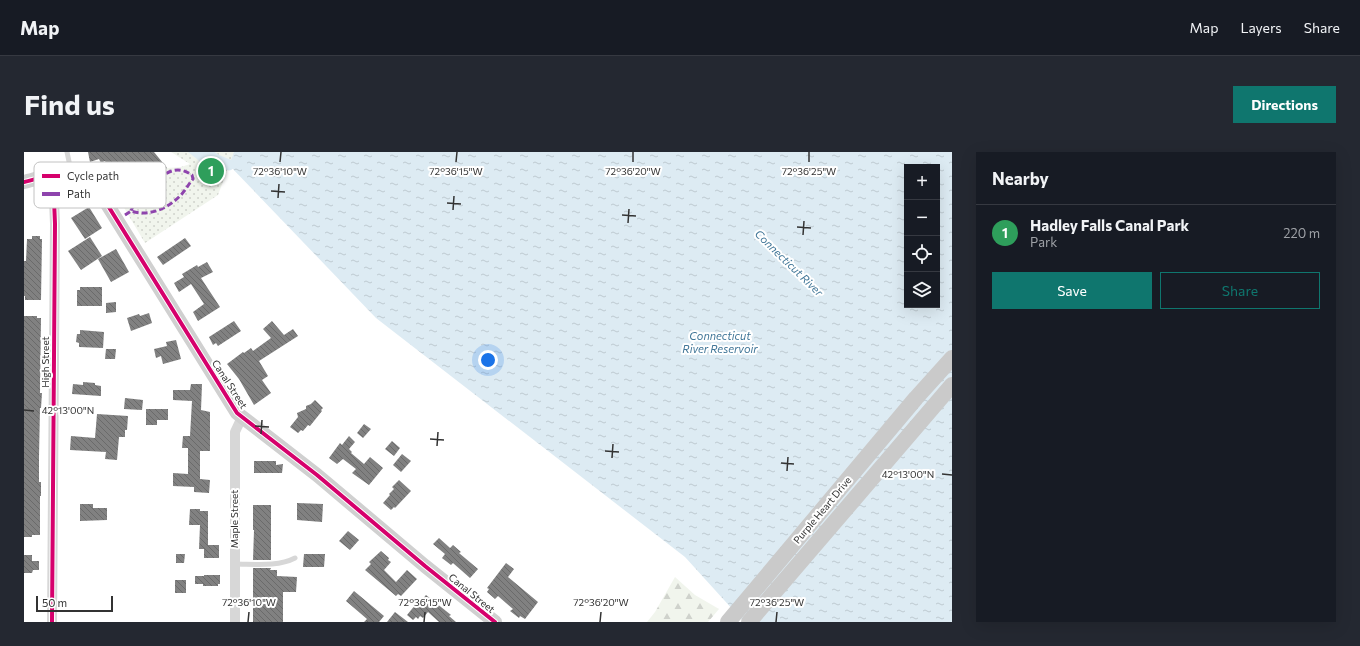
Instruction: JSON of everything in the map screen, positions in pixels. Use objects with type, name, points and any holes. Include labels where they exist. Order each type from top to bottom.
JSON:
[{"type":"main road","name":"Purple Heart Drive","points":[[728,622],[916,398],[952,358]]},
{"type":"main road","name":"Purple Heart Drive","points":[[749,622],[952,385]]},
{"type":"street","points":[[24,182],[34,180]]},
{"type":"street","name":"High Street","points":[[52,622],[54,208]]},
{"type":"street","name":"Canal Street","points":[[111,208],[237,413],[317,474],[425,566],[495,622]]},
{"type":"street","name":"Maple Street","points":[[235,622],[235,432],[242,417]]},
{"type":"lane","points":[[67,152],[69,162]]},
{"type":"lane","points":[[234,564],[277,563],[287,562],[295,558]]},
{"type":"green space","points":[[171,152],[234,152],[218,195],[145,243],[124,208],[166,208],[166,169],[181,167],[190,164]]},
{"type":"green space","points":[[675,577],[695,595],[719,609],[708,622],[647,622],[655,612]]},
{"type":"water","points":[[188,152],[213,152],[225,161],[221,170],[213,176]]},
{"type":"water","name":"Connecticut River Reservoir","points":[[234,152],[952,152],[952,622],[744,622],[685,557],[376,318],[229,165]]},
{"type":"building","points":[[88,152],[154,152],[162,162],[100,162],[99,159],[90,162]]},
{"type":"building","points":[[90,208],[102,228],[85,239],[71,218]]},
{"type":"building","points":[[32,236],[40,236],[40,239],[42,239],[41,300],[25,300],[24,296],[24,261],[26,261],[27,239],[32,239]]},
{"type":"building","points":[[90,237],[102,256],[81,270],[68,251]]},
{"type":"building","points":[[185,238],[191,246],[163,265],[157,257]]},
{"type":"building","points":[[116,249],[129,272],[111,282],[98,259]]},
{"type":"building","points":[[207,262],[213,272],[201,278],[220,307],[198,321],[193,312],[204,304],[191,284],[179,292],[174,283],[184,277],[182,274],[197,265],[198,267]]},
{"type":"building","points":[[80,287],[102,287],[102,306],[77,306],[77,290],[80,290]]},
{"type":"building","points":[[116,302],[116,312],[106,313],[106,303]]},
{"type":"building","points":[[149,313],[152,323],[131,331],[127,318],[139,314],[140,316]]},
{"type":"building","points":[[24,316],[37,316],[37,318],[41,318],[40,393],[42,393],[40,408],[39,457],[39,482],[41,482],[40,535],[32,535],[32,537],[24,537]]},
{"type":"building","points":[[234,321],[241,331],[218,346],[216,343],[213,345],[209,337]]},
{"type":"building","points":[[272,321],[284,335],[293,329],[298,336],[259,361],[268,376],[262,380],[271,393],[254,405],[239,379],[227,364],[243,352],[244,353],[251,348],[253,351],[271,338],[263,329]]},
{"type":"building","points":[[80,330],[104,332],[103,348],[79,347],[79,343],[76,342],[77,334],[80,334]]},
{"type":"building","points":[[176,340],[181,359],[163,364],[161,356],[156,358],[154,349],[167,346],[166,342]]},
{"type":"building","points":[[106,349],[116,349],[115,359],[105,359]]},
{"type":"building","points":[[83,382],[95,383],[95,385],[101,386],[101,396],[72,394],[73,384],[83,385]]},
{"type":"building","points":[[191,384],[202,384],[201,410],[210,412],[210,451],[200,451],[200,479],[210,480],[209,493],[194,492],[194,487],[173,486],[173,473],[188,474],[188,448],[182,448],[183,436],[190,436],[192,401],[173,400],[173,390],[190,390]]},
{"type":"building","points":[[125,398],[143,400],[142,410],[124,409]]},
{"type":"building","points":[[315,400],[323,408],[321,410],[322,411],[310,426],[308,425],[303,431],[301,430],[298,433],[290,427],[298,417],[297,413],[306,409],[306,406]]},
{"type":"building","points":[[146,409],[168,409],[168,420],[157,420],[157,425],[146,425]]},
{"type":"building","points":[[97,414],[128,416],[125,437],[119,437],[117,460],[105,459],[106,452],[70,450],[71,436],[95,438]]},
{"type":"building","points":[[364,424],[371,429],[363,438],[357,433]]},
{"type":"building","points":[[349,436],[355,442],[349,449],[352,452],[351,453],[364,464],[370,457],[383,468],[369,485],[352,473],[356,469],[343,459],[337,464],[329,458],[340,443],[342,445]]},
{"type":"building","points":[[392,441],[400,448],[394,456],[385,449]]},
{"type":"building","points":[[402,454],[411,461],[401,472],[393,465]]},
{"type":"building","points":[[254,461],[276,461],[276,465],[283,464],[282,473],[254,473]]},
{"type":"building","points":[[399,480],[411,491],[395,508],[394,507],[391,510],[383,503],[394,489],[392,487]]},
{"type":"building","points":[[297,503],[323,504],[322,522],[297,520]]},
{"type":"building","points":[[80,504],[93,504],[93,508],[107,508],[107,520],[80,521]]},
{"type":"building","points":[[253,505],[271,505],[271,560],[253,560]]},
{"type":"building","points":[[190,509],[208,511],[208,545],[219,545],[219,558],[204,558],[204,549],[199,549],[200,525],[189,525]]},
{"type":"building","points":[[348,531],[359,540],[350,550],[339,541]]},
{"type":"building","points":[[439,538],[450,548],[453,545],[461,552],[459,553],[478,569],[470,578],[453,563],[451,565],[442,558],[445,554],[433,544]]},
{"type":"building","points":[[381,551],[389,558],[388,560],[391,562],[384,570],[396,582],[407,570],[417,579],[401,596],[398,594],[396,596],[365,570],[371,564],[369,562]]},
{"type":"building","points":[[176,554],[185,554],[184,563],[176,563]]},
{"type":"building","points":[[304,554],[325,554],[324,567],[303,567]]},
{"type":"building","points":[[24,555],[32,555],[32,561],[39,561],[39,570],[33,570],[32,573],[24,573]]},
{"type":"building","points":[[506,563],[514,569],[508,577],[538,602],[525,619],[520,616],[519,618],[510,611],[513,609],[498,596],[495,599],[487,592],[489,589],[487,588]]},
{"type":"building","points":[[253,568],[271,568],[270,570],[277,570],[277,576],[297,577],[296,592],[283,592],[283,622],[253,622]]},
{"type":"building","points":[[220,575],[220,584],[218,584],[218,586],[203,586],[203,584],[195,584],[195,576]]},
{"type":"building","points":[[175,580],[186,580],[186,593],[175,593]]},
{"type":"building","points":[[354,591],[384,616],[379,622],[364,622],[367,619],[346,601]]},
{"type":"building","points":[[426,595],[451,615],[449,616],[456,622],[439,622],[428,612],[423,618],[420,616],[418,619],[416,617],[413,620],[407,615]]},
{"type":"building","points":[[395,612],[408,622],[387,622]]},
{"type":"waterway","points":[[204,152],[229,165]]},
{"type":"marked path","points":[[166,174],[177,170],[184,171],[192,175],[193,179],[180,196],[166,206]]},
{"type":"marked path","points":[[131,211],[144,213],[157,211],[163,208]]},
{"type":"marked path","points":[[125,215],[131,211]]},
{"type":"cycle path","points":[[24,182],[34,179]]},
{"type":"cycle path","points":[[52,622],[54,208]]},
{"type":"cycle path","points":[[109,208],[237,413],[317,475],[425,566],[495,622]]},
{"type":"place","name":"Hadley Falls Canal Park","points":[[211,171]]},
{"type":"water label","name":"Connecticut River","points":[[789,263]]}]
